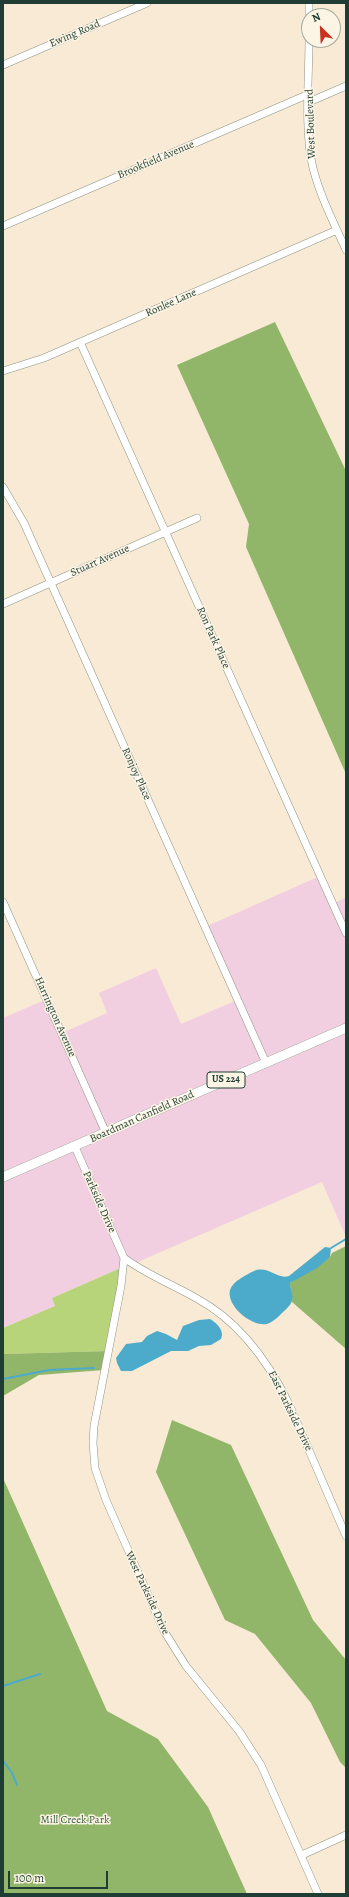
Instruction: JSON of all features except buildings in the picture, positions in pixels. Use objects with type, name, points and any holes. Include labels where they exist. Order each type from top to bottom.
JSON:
[{"type":"main road","name":"Boardman Canfield Road","points":[[3,1177],[346,1028]]},
{"type":"street","name":"Ewing Road","points":[[3,65],[147,3]]},
{"type":"street","name":"West Boulevard","points":[[309,48],[310,137],[313,166],[321,193],[346,250]]},
{"type":"street","points":[[309,102],[346,86]]},
{"type":"street","name":"Brookfield Avenue","points":[[3,226],[309,94]]},
{"type":"street","name":"Ronlee Lane","points":[[3,371],[28,364],[337,230]]},
{"type":"street","name":"Ron Park Place","points":[[80,342],[346,934]]},
{"type":"street","name":"Ronjoy Place","points":[[3,487],[21,517],[51,582],[266,1063]]},
{"type":"street","name":"Stuart Avenue","points":[[3,604],[197,518]]},
{"type":"street","name":"Harrington Avenue","points":[[3,902],[106,1132]]},
{"type":"street","name":"Parkside Drive","points":[[75,1146],[124,1258]]},
{"type":"street","name":"East Parkside Drive","points":[[124,1258],[149,1275],[207,1305],[232,1324],[257,1351],[279,1384],[289,1404],[346,1536]]},
{"type":"street","name":"West Parkside Drive","points":[[124,1258],[94,1426],[94,1455],[98,1480],[164,1632],[186,1666],[239,1731],[254,1753],[268,1779],[318,1894]]},
{"type":"street","points":[[302,1855],[346,1835]]},
{"type":"shaded area","points":[[320,876],[333,904],[346,897],[346,1237],[322,1182],[133,1264],[124,1258],[123,1267],[52,1298],[55,1306],[3,1328],[3,1018],[47,999],[62,1033],[107,1013],[99,993],[156,968],[181,1024],[237,1000],[205,927]]},
{"type":"green space","points":[[275,322],[346,471],[346,774],[246,547],[249,524],[177,365]]},
{"type":"green space","points":[[346,1246],[346,1349],[292,1302],[290,1283],[330,1257],[332,1253]]},
{"type":"green space","points":[[123,1267],[108,1351],[3,1354],[3,1328],[55,1306],[52,1298]]},
{"type":"green space","points":[[108,1351],[104,1370],[39,1375],[3,1396],[3,1354]]},
{"type":"green space","points":[[172,1420],[231,1445],[313,1620],[346,1660],[346,1768],[340,1762],[311,1703],[255,1634],[225,1620],[156,1472]]},
{"type":"green space","name":"Mill Creek Park","points":[[3,1478],[107,1711],[158,1739],[208,1807],[247,1894],[3,1894]]},
{"type":"water","points":[[325,1247],[331,1248],[330,1257],[317,1268],[290,1283],[293,1296],[292,1301],[280,1315],[271,1322],[261,1324],[254,1322],[236,1309],[230,1296],[230,1290],[237,1281],[244,1276],[254,1271],[264,1270],[280,1276],[289,1276]]},
{"type":"water","points":[[210,1319],[218,1325],[222,1333],[221,1339],[211,1345],[199,1346],[188,1351],[171,1351],[132,1371],[121,1371],[116,1358],[126,1344],[142,1342],[147,1336],[157,1331],[177,1340],[183,1326],[199,1320]]},
{"type":"waterway","points":[[331,1248],[346,1239]]},
{"type":"waterway","points":[[3,1379],[49,1370],[94,1368]]},
{"type":"waterway","points":[[3,1686],[40,1674]]},
{"type":"waterway","points":[[3,1761],[12,1773],[17,1785]]}]
